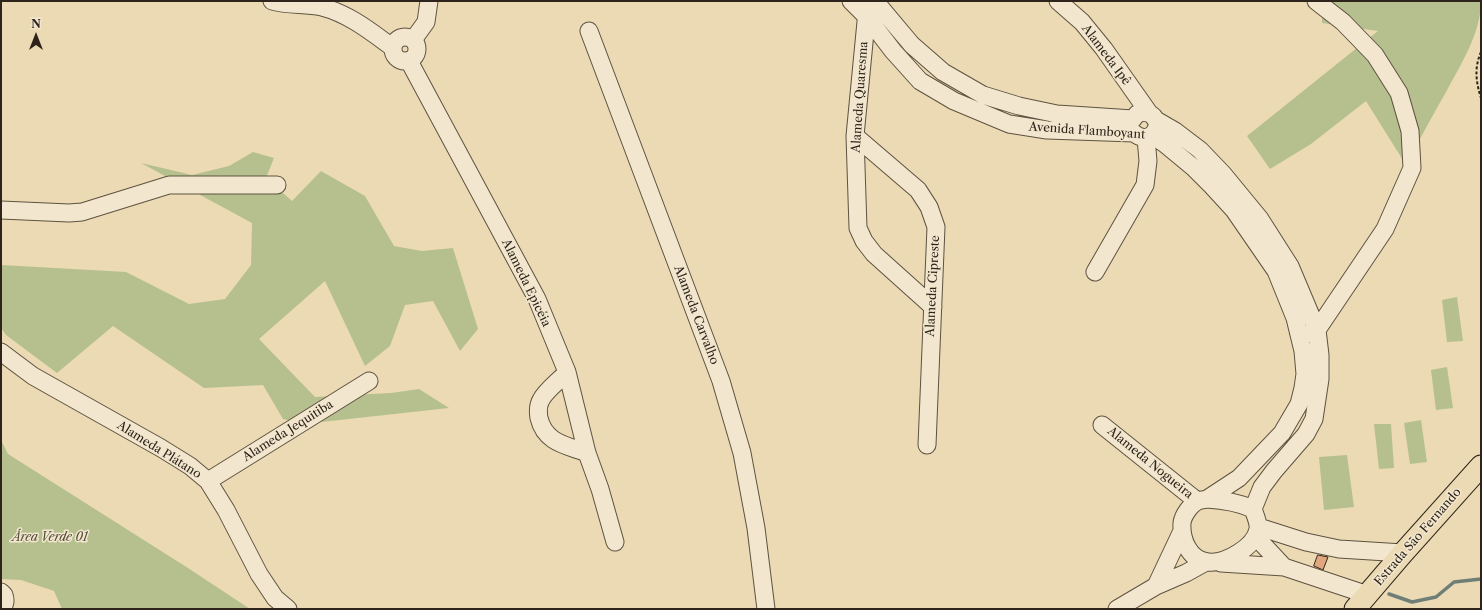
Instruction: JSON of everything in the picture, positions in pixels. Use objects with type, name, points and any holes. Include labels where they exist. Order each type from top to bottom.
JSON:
[{"type":"main road","name":"Estrada São Fernando","points":[[1361,602],[1481,466]]},
{"type":"street","points":[[272,1],[282,4],[322,7],[350,17],[392,47]]},
{"type":"street","points":[[413,40],[426,22],[429,1]]},
{"type":"street","name":"Avenida Flamboyant","points":[[851,1],[868,9],[893,51],[920,80],[954,101],[1009,124],[1047,130],[1145,126],[1194,168],[1234,210],[1276,271],[1295,318],[1300,339],[1304,374],[1303,388],[1299,404],[1282,433],[1260,458],[1239,478],[1202,500]]},
{"type":"street","name":"Avenida Flamboyant","points":[[875,1],[912,45],[938,68],[983,95],[1019,106],[1057,114],[1175,131],[1200,150],[1223,174],[1260,219],[1290,266],[1316,330],[1320,355],[1320,379],[1314,419],[1306,434],[1262,487],[1253,509]]},
{"type":"street","name":"Alameda Ipê","points":[[1058,1],[1082,22],[1104,49],[1145,126]]},
{"type":"street","points":[[1300,339],[1316,330],[1385,229],[1412,168],[1410,131],[1398,93],[1375,55],[1342,22],[1316,1]]},
{"type":"street","name":"Alameda Quaresma","points":[[868,9],[855,136],[858,228],[864,241],[874,254],[932,307]]},
{"type":"street","name":"Alameda Carvalho","points":[[589,31],[721,381],[742,453],[756,528],[766,609]]},
{"type":"street","points":[[407,37],[413,40],[417,45],[417,52],[414,58],[409,61],[402,62],[397,59],[393,54],[392,47],[395,41],[407,37]]},
{"type":"street","name":"Alameda Epicéia","points":[[409,61],[537,299],[567,372],[587,453],[600,489],[615,542]]},
{"type":"street","points":[[1095,272],[1145,185],[1148,161],[1145,126]]},
{"type":"street","name":"Alameda Cipreste","points":[[855,136],[918,190],[929,207],[936,227],[927,445]]},
{"type":"street","points":[[1,210],[69,213],[82,212],[169,185],[277,185]]},
{"type":"street","name":"Alameda Plátano","points":[[1,352],[33,376],[161,448],[190,466],[208,481],[226,510],[259,574],[274,598],[288,609]]},
{"type":"street","points":[[567,372],[541,398],[538,413],[544,430],[553,440],[587,453]]},
{"type":"street","name":"Alameda Jequitiba","points":[[208,481],[369,381]]},
{"type":"street","name":"Alameda Nogueira","points":[[1102,425],[1202,500]]},
{"type":"street","points":[[1156,586],[1181,533],[1182,520],[1186,512],[1202,500],[1230,501],[1253,509],[1257,532],[1284,568]]},
{"type":"street","points":[[1257,532],[1339,548],[1403,553]]},
{"type":"street","points":[[1117,609],[1156,586],[1210,562],[1228,559],[1242,551],[1257,532]]},
{"type":"street","points":[[1181,533],[1185,545],[1193,555],[1210,562],[1284,568],[1361,602]]},
{"type":"street","points":[[1,592],[4,595],[6,603],[2,609]]},
{"type":"path","points":[[1481,52],[1478,59],[1476,72],[1477,86],[1481,98]]},
{"type":"green space","points":[[1322,1],[1481,1],[1478,25],[1469,48],[1406,165],[1366,101],[1311,144],[1270,169],[1247,136],[1378,31],[1322,23]]},
{"type":"green space","points":[[253,152],[274,158],[266,178],[292,201],[321,171],[365,196],[394,246],[422,251],[453,248],[478,329],[460,351],[433,301],[405,305],[390,346],[365,366],[325,281],[259,339],[315,397],[391,393],[419,389],[449,408],[303,424],[283,419],[263,385],[204,388],[113,326],[57,373],[6,335],[1,328],[1,265],[126,272],[189,304],[225,299],[251,265],[252,223],[141,163],[192,175],[229,166]]},
{"type":"green space","points":[[1457,297],[1463,341],[1447,342],[1442,300]]},
{"type":"green space","points":[[1447,367],[1453,408],[1436,410],[1431,370]]},
{"type":"green space","points":[[1421,420],[1427,462],[1410,464],[1404,423]]},
{"type":"green space","points":[[1374,424],[1391,424],[1394,468],[1379,469]]},
{"type":"green space","name":"Área Verde 01","points":[[1,440],[8,454],[250,609],[62,609],[54,591],[21,580],[1,579]]},
{"type":"green space","points":[[1347,455],[1354,507],[1324,510],[1319,457]]},
{"type":"building","points":[[1318,555],[1328,557],[1323,570],[1314,566]]},
{"type":"waterway","points":[[1389,594],[1412,602],[1436,597],[1454,582],[1481,579]]}]
